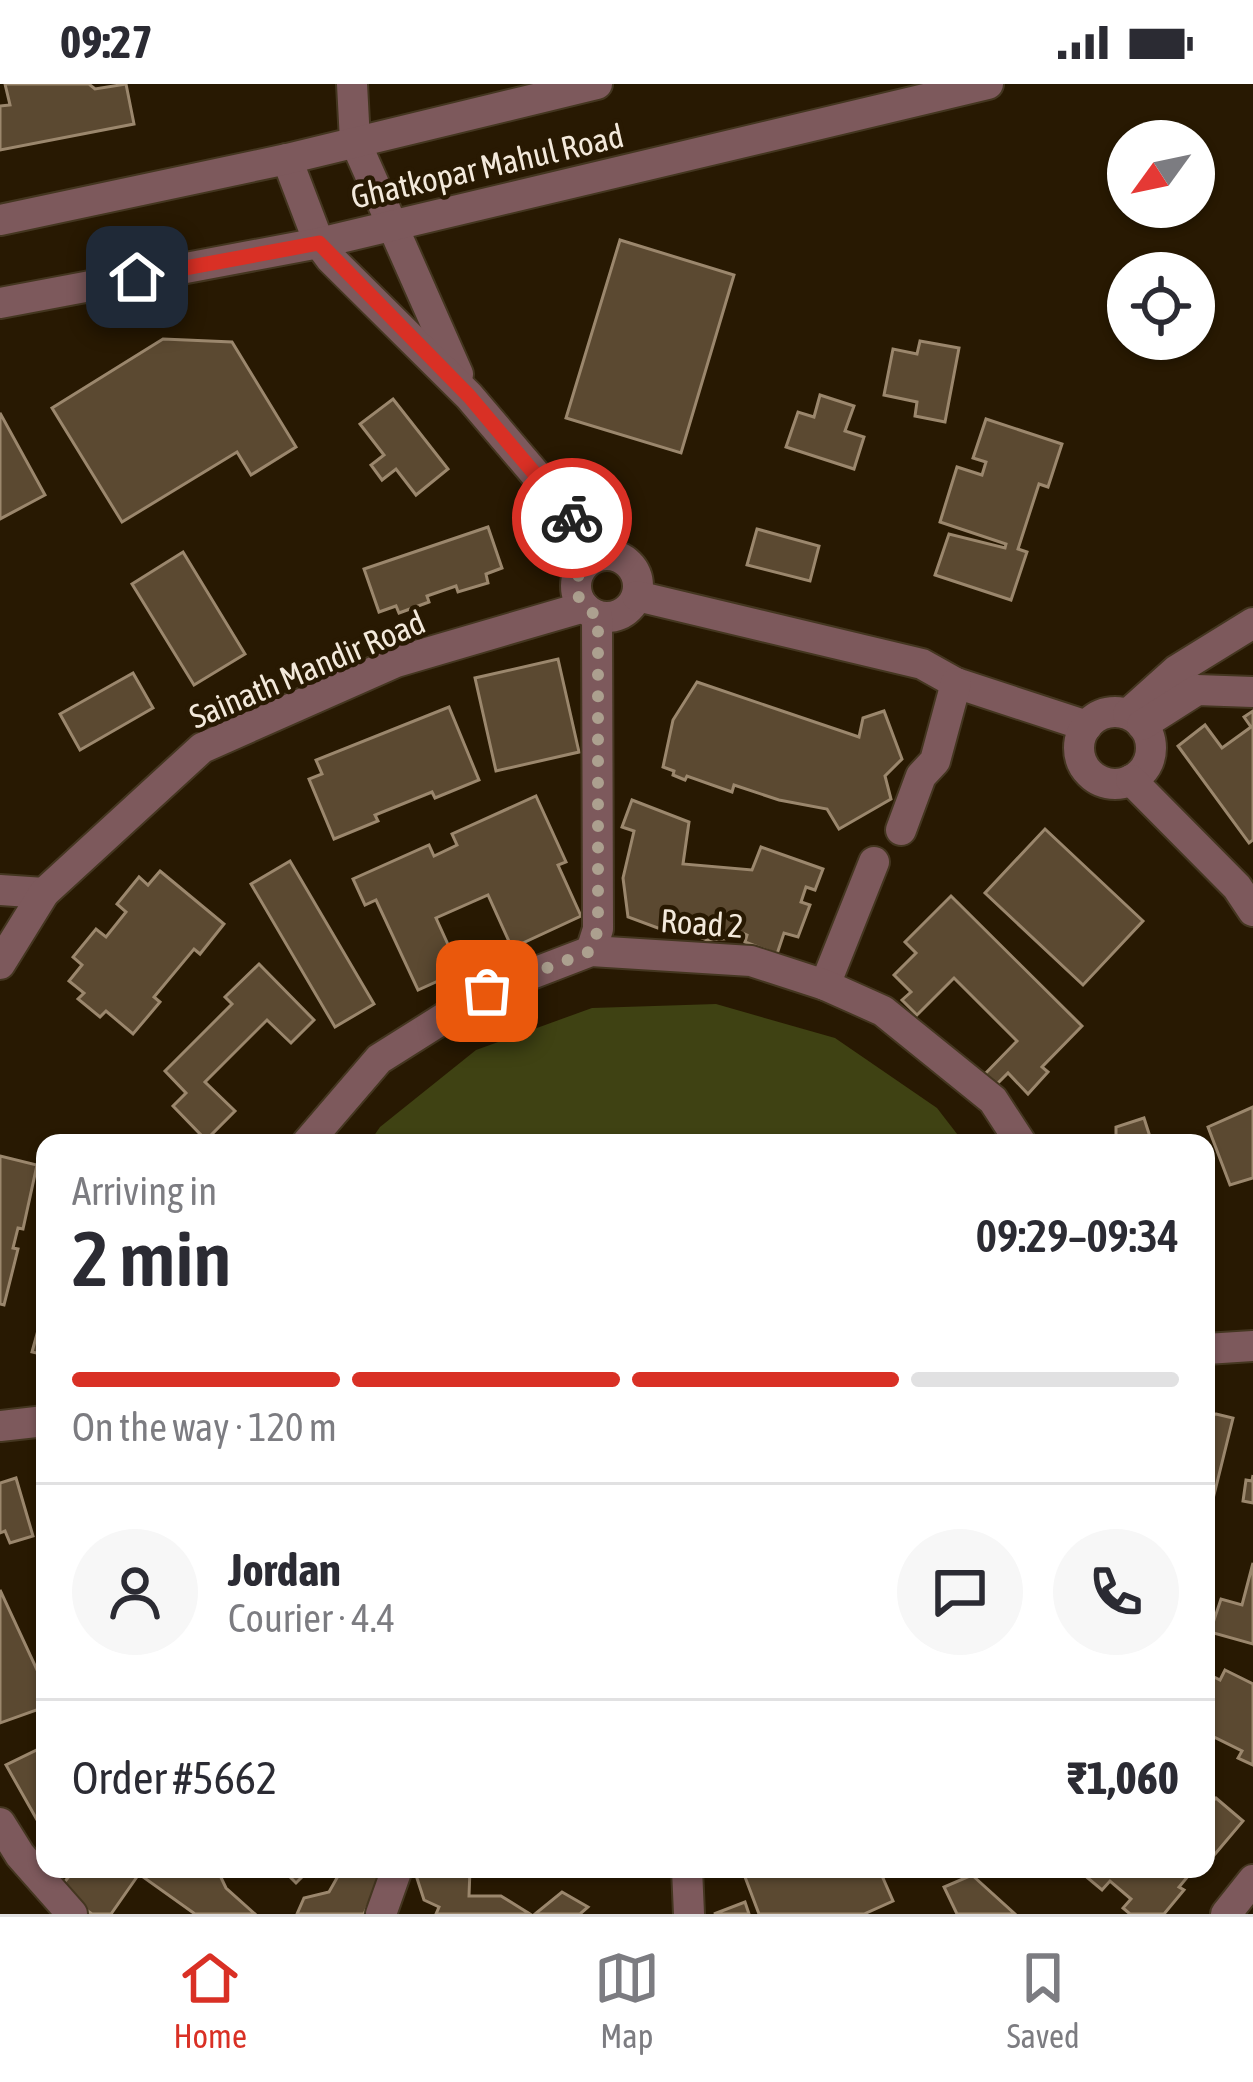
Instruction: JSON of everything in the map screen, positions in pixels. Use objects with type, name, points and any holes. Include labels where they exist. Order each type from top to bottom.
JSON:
[{"type":"street","points":[[352,84],[355,141],[469,396]]},
{"type":"street","name":"Ghatkopar Mahul Road","points":[[0,220],[287,159],[597,84]]},
{"type":"street","name":"Ghatkopar Mahul Road","points":[[0,303],[392,226],[883,96],[988,84]]},
{"type":"street","points":[[287,159],[319,243],[469,396],[604,555]]},
{"type":"street","points":[[604,555],[631,567],[636,576],[637,596],[626,612],[608,618],[591,612],[578,600],[576,580],[585,563],[604,555]]},
{"type":"street","points":[[637,596],[922,664],[956,683],[1087,726]]},
{"type":"street","points":[[591,612],[598,929],[591,951]]},
{"type":"street","name":"Sainath Mandir Road","points":[[0,964],[44,893],[202,748],[396,662],[591,612]]},
{"type":"street","points":[[1135,720],[1177,670],[1253,623]]},
{"type":"street","points":[[902,830],[921,776],[935,761],[956,683]]},
{"type":"street","points":[[1135,720],[1151,752],[1141,773],[1131,780],[1107,783],[1087,771],[1079,748],[1087,726],[1106,713],[1135,720],[1196,690],[1253,692]]},
{"type":"street","points":[[1131,780],[1237,887],[1253,911]]},
{"type":"street","points":[[825,985],[874,862]]},
{"type":"street","points":[[0,890],[44,893]]},
{"type":"street","name":"Road 2","points":[[315,1134],[379,1059],[487,991],[591,951],[751,961],[884,1010],[993,1100],[1015,1134]]},
{"type":"street","points":[[1215,1348],[1253,1346]]},
{"type":"street","points":[[0,1426],[36,1422]]},
{"type":"street","points":[[0,1822],[36,1874]]},
{"type":"street","points":[[40,1878],[72,1914]]},
{"type":"street","points":[[381,1914],[395,1878]]},
{"type":"street","points":[[687,1878],[689,1914]]},
{"type":"street","points":[[1226,1914],[1253,1880]]},
{"type":"green space","points":[[716,1004],[835,1038],[937,1108],[957,1134],[375,1134],[476,1050],[592,1008]]},
{"type":"building","points":[[5,84],[89,84],[95,89],[126,84],[134,124],[0,150],[0,106],[10,105]]},
{"type":"building","points":[[620,240],[734,275],[681,453],[566,418]]},
{"type":"building","points":[[163,339],[232,342],[296,447],[251,475],[237,452],[122,522],[52,408]]},
{"type":"building","points":[[920,341],[959,348],[945,422],[915,416],[917,402],[884,395],[893,349],[917,354]]},
{"type":"building","points":[[820,395],[854,406],[845,431],[864,437],[854,469],[786,447],[798,412],[814,417]]},
{"type":"building","points":[[393,399],[448,469],[416,495],[396,469],[382,480],[371,465],[384,455],[360,424]]},
{"type":"building","points":[[0,413],[45,495],[0,519]]},
{"type":"building","points":[[986,419],[1062,444],[1048,487],[1039,484],[1018,549],[1027,552],[1011,600],[935,575],[949,534],[1005,548],[1006,544],[940,522],[957,467],[982,475],[986,462],[973,458]]},
{"type":"building","points":[[488,527],[502,568],[486,574],[488,583],[458,592],[456,586],[399,613],[396,606],[379,612],[364,569]]},
{"type":"building","points":[[757,529],[819,546],[810,581],[747,565]]},
{"type":"building","points":[[183,552],[245,654],[194,685],[132,584]]},
{"type":"building","points":[[558,659],[579,752],[496,771],[475,678]]},
{"type":"building","points":[[133,673],[153,708],[80,750],[60,714]]},
{"type":"building","points":[[697,682],[859,737],[863,718],[884,711],[902,759],[885,776],[891,799],[839,829],[827,809],[734,785],[732,792],[673,775],[674,771],[663,767],[673,720]]},
{"type":"building","points":[[449,707],[479,780],[435,798],[432,792],[375,815],[378,821],[334,839],[309,779],[322,774],[316,760]]},
{"type":"building","points":[[1253,711],[1253,840],[1249,843],[1178,746],[1205,725],[1222,748],[1251,727],[1244,717]]},
{"type":"building","points":[[536,796],[566,862],[558,865],[581,916],[512,948],[488,895],[436,918],[460,971],[418,990],[376,900],[365,905],[353,879],[429,845],[434,856],[457,845],[452,834]]},
{"type":"building","points":[[632,800],[689,822],[683,864],[752,870],[761,847],[823,869],[815,890],[806,887],[801,902],[810,905],[798,937],[784,933],[777,954],[745,942],[747,935],[740,932],[737,938],[707,940],[628,917],[623,878],[634,831],[622,827]]},
{"type":"building","points":[[1045,829],[1143,921],[1083,985],[985,893]]},
{"type":"building","points":[[290,861],[374,1004],[335,1027],[251,884]]},
{"type":"building","points":[[160,871],[224,924],[200,954],[194,949],[154,997],[160,1002],[133,1034],[106,1011],[100,1017],[78,999],[84,993],[69,981],[82,965],[73,957],[96,929],[106,937],[126,912],[117,904],[139,877],[148,885]]},
{"type":"building","points":[[951,896],[1082,1026],[1042,1067],[1048,1072],[1028,1094],[1008,1073],[992,1089],[981,1078],[1017,1041],[954,978],[917,1015],[902,1000],[911,992],[894,975],[916,953],[905,942]]},
{"type":"building","points":[[259,964],[314,1020],[291,1043],[267,1020],[205,1082],[235,1111],[212,1134],[200,1134],[173,1106],[186,1093],[165,1071],[232,1004],[225,997]]},
{"type":"building","points":[[1253,1107],[1253,1178],[1230,1185],[1215,1134],[1208,1127]]},
{"type":"building","points":[[1144,1118],[1149,1134],[1116,1134],[1116,1127]]},
{"type":"building","points":[[0,1156],[36,1165],[36,1170],[23,1229],[18,1228],[13,1248],[18,1249],[4,1305],[0,1304]]},
{"type":"building","points":[[1215,1414],[1233,1418],[1215,1491]]},
{"type":"building","points":[[1253,1475],[1253,1503],[1243,1501],[1246,1480],[1252,1481]]},
{"type":"building","points":[[16,1478],[33,1536],[10,1543],[5,1531],[0,1533],[0,1483]]},
{"type":"building","points":[[1253,1563],[1253,1644],[1215,1633],[1221,1599],[1242,1605]]},
{"type":"building","points":[[0,1590],[36,1668],[36,1710],[0,1723]]},
{"type":"building","points":[[1225,1670],[1253,1684],[1253,1765],[1238,1758],[1242,1751],[1215,1738],[1215,1678],[1220,1680]]},
{"type":"building","points":[[36,1750],[36,1818],[6,1765]]},
{"type":"building","points":[[1215,1799],[1243,1821],[1215,1854]]},
{"type":"building","points":[[68,1878],[136,1878],[111,1914],[92,1914],[58,1890]]},
{"type":"building","points":[[145,1878],[221,1878],[255,1914],[195,1914]]},
{"type":"building","points":[[337,1878],[381,1878],[364,1914],[297,1914],[304,1898],[329,1892]]},
{"type":"building","points":[[417,1878],[470,1878],[469,1896],[501,1896],[530,1914],[436,1914],[439,1907],[424,1900]]},
{"type":"building","points":[[745,1878],[883,1878],[893,1901],[864,1914],[759,1914]]},
{"type":"building","points":[[975,1878],[1015,1914],[957,1914],[944,1887]]},
{"type":"building","points":[[1088,1878],[1186,1878],[1179,1887],[1184,1890],[1164,1914],[1130,1914],[1123,1908],[1131,1899],[1110,1881],[1102,1890]]},
{"type":"building","points":[[562,1892],[588,1907],[580,1914],[535,1914]]},
{"type":"building","points":[[745,1902],[749,1914],[714,1914]]},
{"type":"way so far","points":[[487,991],[591,951],[598,929],[598,616],[578,600],[576,580],[585,563],[604,555],[572,518]]},
{"type":"route","points":[[137,277],[319,243],[469,396],[572,518]]}]
